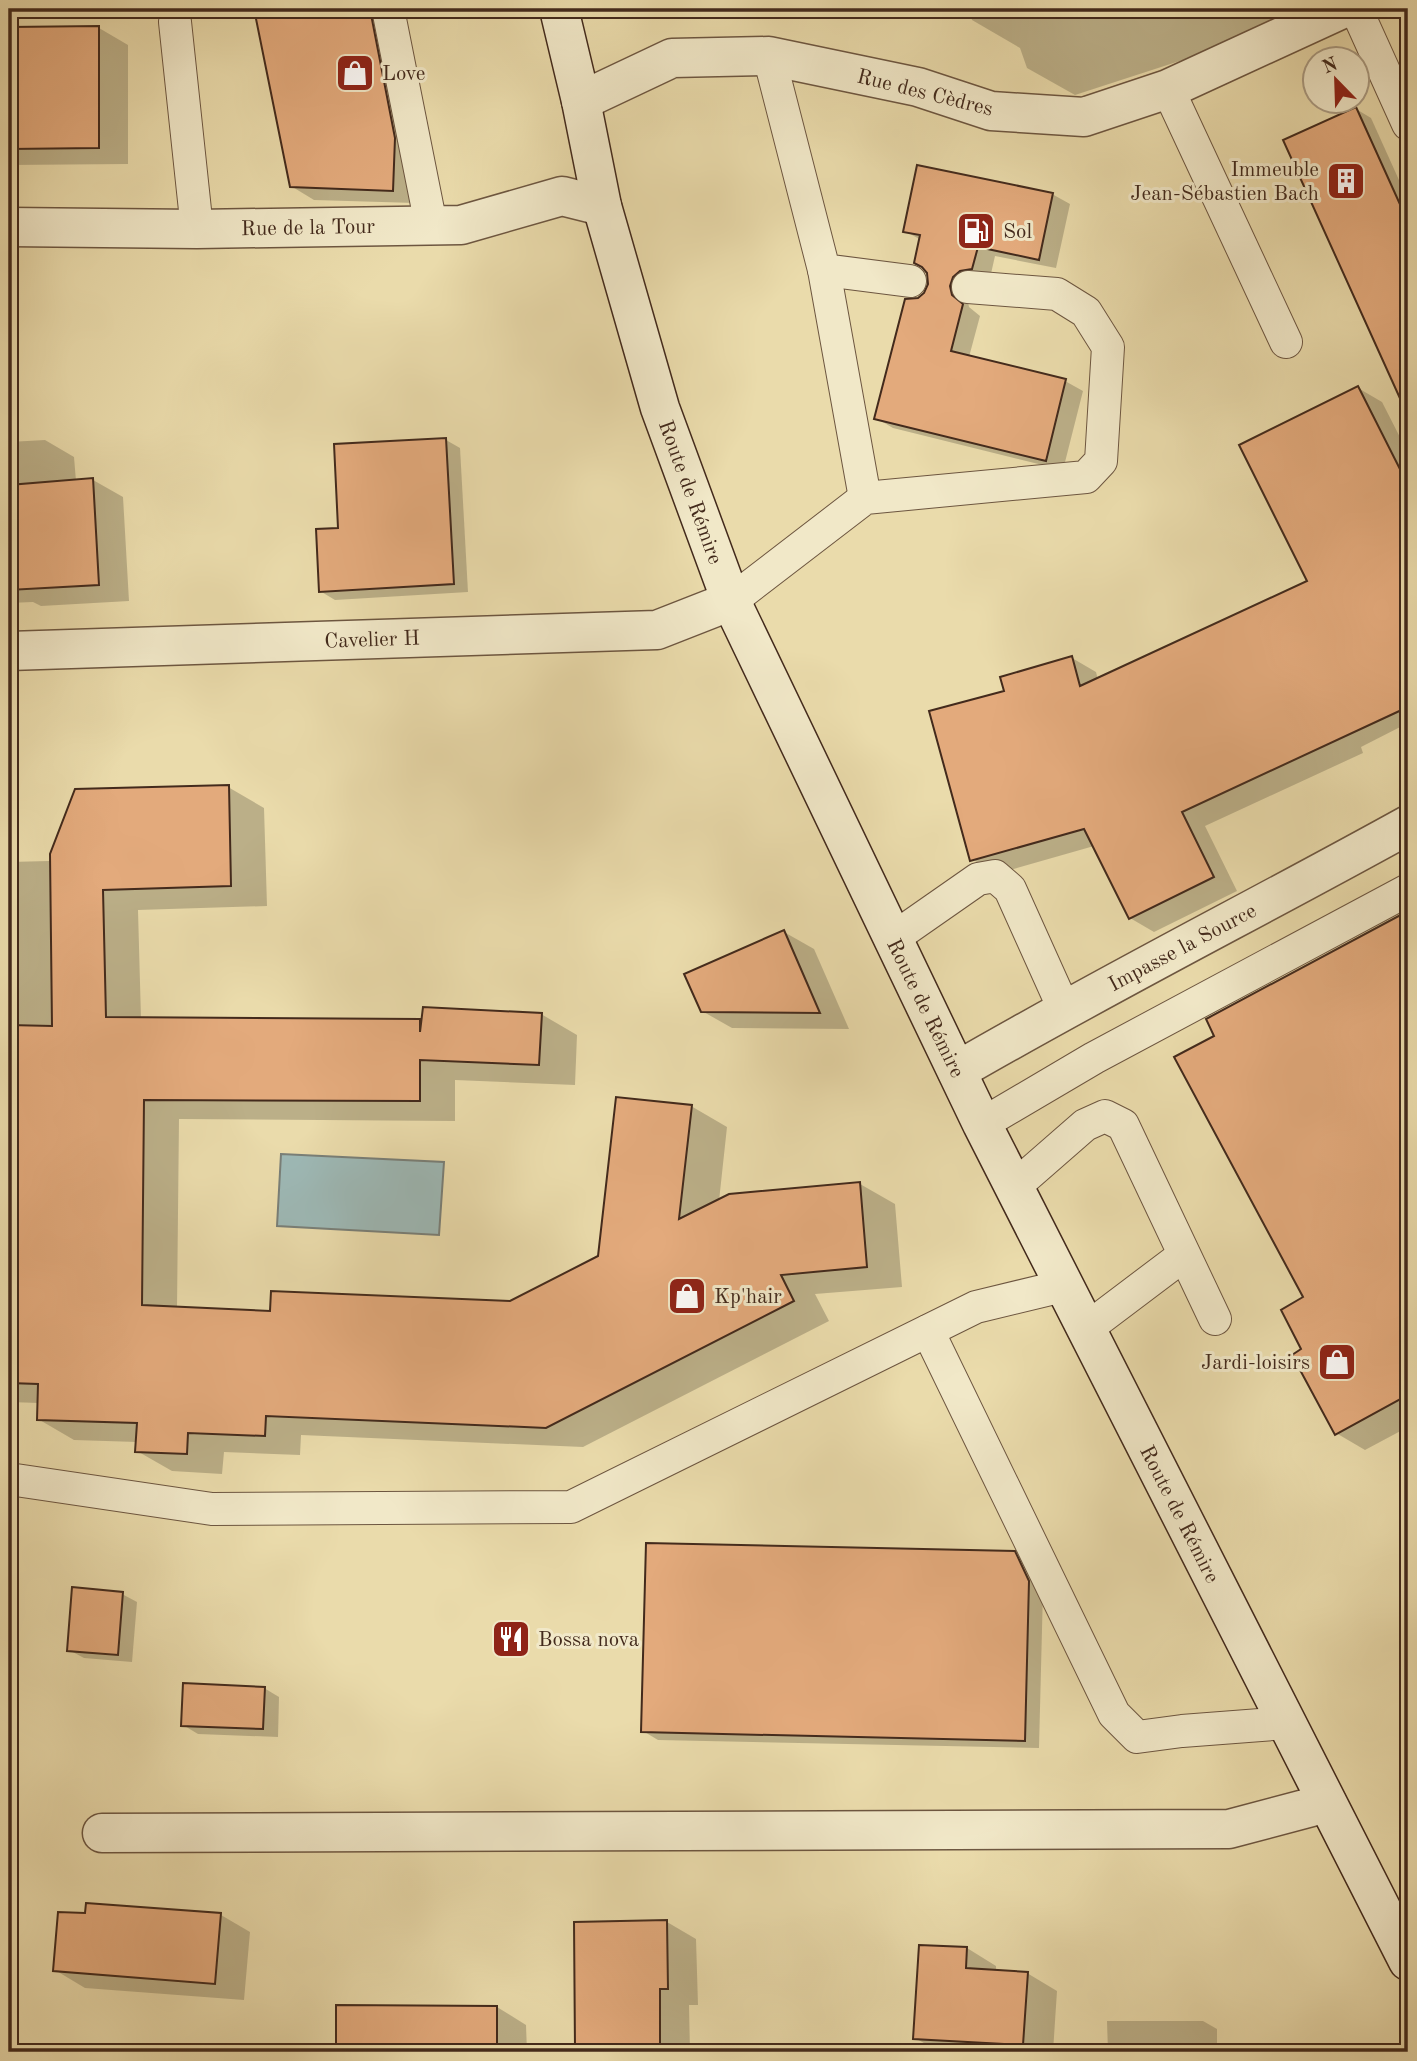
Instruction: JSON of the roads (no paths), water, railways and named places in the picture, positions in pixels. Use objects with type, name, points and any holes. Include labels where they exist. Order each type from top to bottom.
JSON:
[{"type":"street","name":"Route de Rémire","points":[[559,9],[602,206],[660,408],[730,601],[982,1124],[1408,1962]]},
{"type":"street","name":"Rue des Cèdres","points":[[581,101],[672,58],[769,57],[918,87],[991,111],[1084,117],[1168,89],[1342,9]]},
{"type":"street","name":"Rue de la Tour","points":[[9,227],[197,229],[461,225],[562,196],[602,206]]},
{"type":"street","name":"Cavelier H","points":[[9,651],[657,630],[730,601]]},
{"type":"street","name":"Impasse la Source","points":[[957,1071],[1064,1009],[1267,903],[1408,825]]},
{"type":"street","points":[[102,1833],[1229,1829],[1327,1803]]},
{"type":"lane","points":[[388,9],[431,225]]},
{"type":"lane","points":[[1356,9],[1408,124]]},
{"type":"lane","points":[[175,22],[197,229]]},
{"type":"lane","points":[[769,57],[824,270],[865,498]]},
{"type":"lane","points":[[1168,89],[1286,342]]},
{"type":"lane","points":[[824,270],[910,281]]},
{"type":"lane","points":[[730,601],[865,498],[1086,477],[1101,461],[1108,347],[1086,312],[1057,294],[968,287]]},
{"type":"lane","points":[[892,939],[978,879],[995,876],[1010,889],[1064,1009]]},
{"type":"lane","points":[[982,1124],[1094,1058],[1408,890]]},
{"type":"lane","points":[[1014,1187],[1085,1125],[1105,1116],[1123,1125],[1215,1319]]},
{"type":"lane","points":[[1086,1329],[1184,1255]]},
{"type":"lane","points":[[9,1479],[212,1509],[571,1507],[976,1307],[1063,1286]]},
{"type":"lane","points":[[928,1331],[1114,1714],[1137,1737],[1287,1723]]},
{"type":"water","points":[[281,1154],[444,1162],[439,1235],[277,1226]]},
{"type":"place","name":"Love","points":[[355,73]]},
{"type":"place","name":"Immeuble Jean-Sébastien Bach","points":[[1346,181]]},
{"type":"place","name":"Sol","points":[[976,231]]},
{"type":"place","name":"Kp'hair","points":[[687,1296]]},
{"type":"place","name":"Jardi-loisirs","points":[[1337,1362]]},
{"type":"place","name":"Bossa nova","points":[[511,1639]]}]
